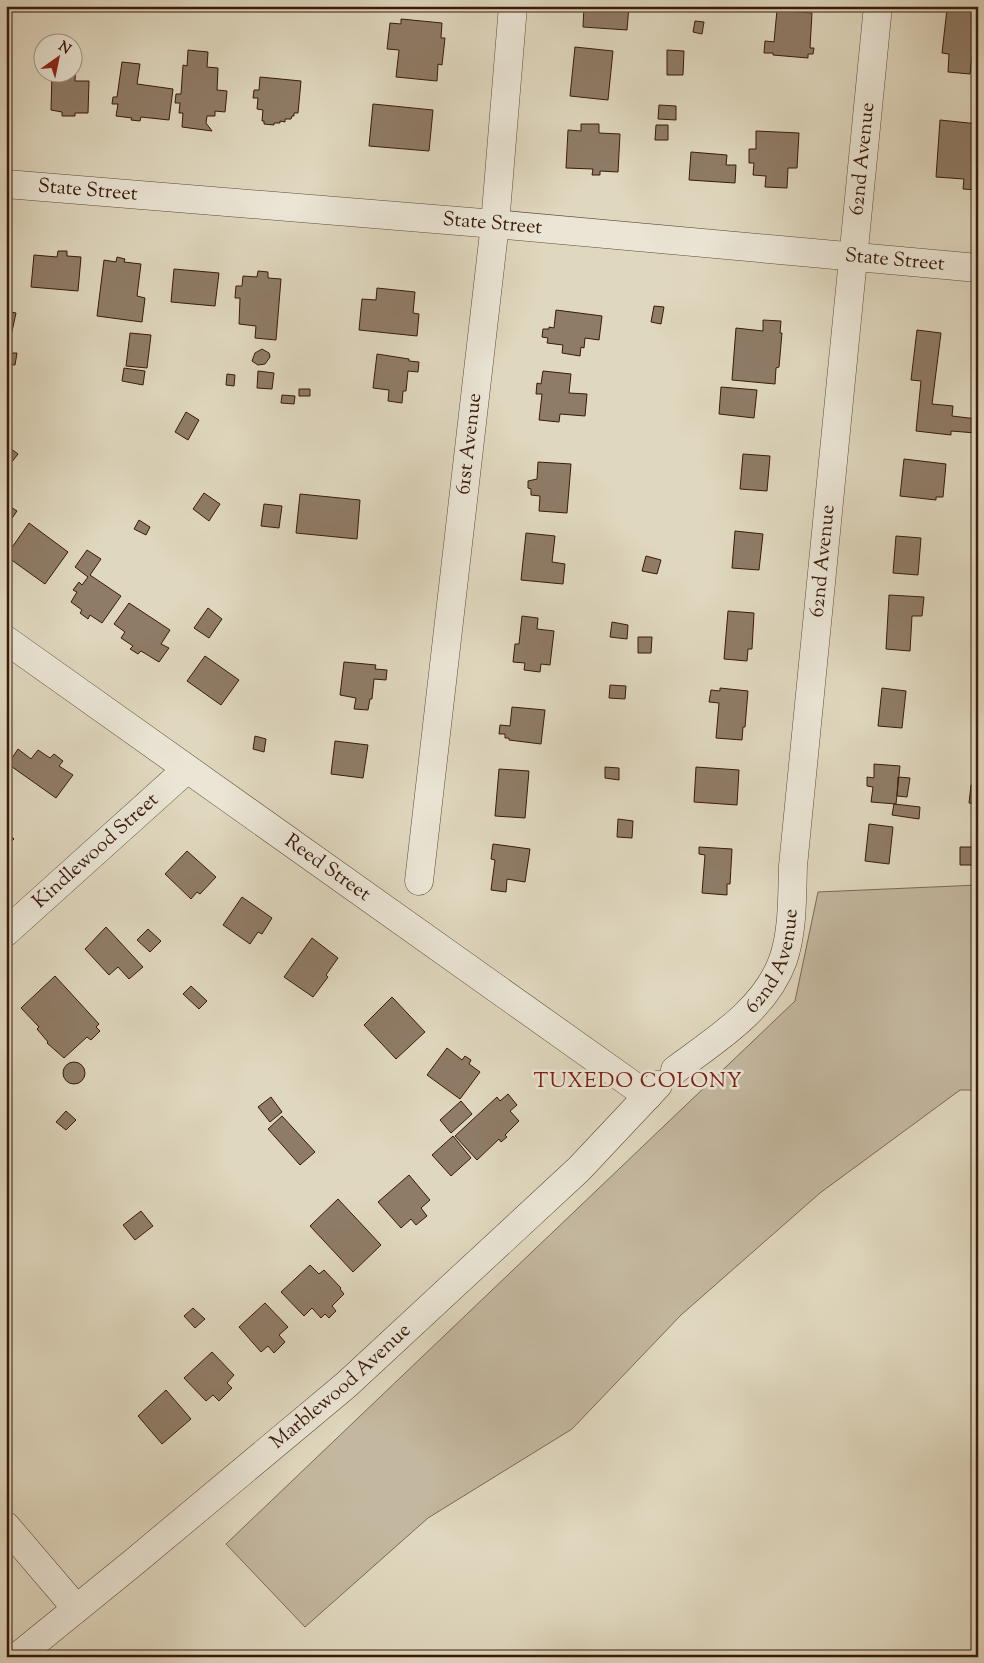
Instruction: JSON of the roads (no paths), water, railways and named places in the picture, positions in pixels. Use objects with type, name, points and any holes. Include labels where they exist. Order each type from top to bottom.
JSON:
[{"type":"street","name":"61st Avenue","points":[[419,881],[495,224],[513,6]]},
{"type":"street","name":"62nd Avenue","points":[[661,1084],[735,1025],[752,1008],[774,977],[782,961],[787,943],[791,918],[793,866],[852,256],[878,6]]},
{"type":"street","name":"State Street","points":[[6,184],[495,224],[978,268]]},
{"type":"street","name":"Reed Street","points":[[6,640],[187,769],[661,1084]]},
{"type":"street","name":"Kindlewood Street","points":[[6,932],[187,769]]},
{"type":"street","name":"Marblewood Avenue","points":[[17,1657],[346,1385],[579,1170],[661,1084]]},
{"type":"street","points":[[6,1526],[76,1608]]},
{"type":"district","name":"TUXEDO COLONY","points":[[638,1082]]}]
